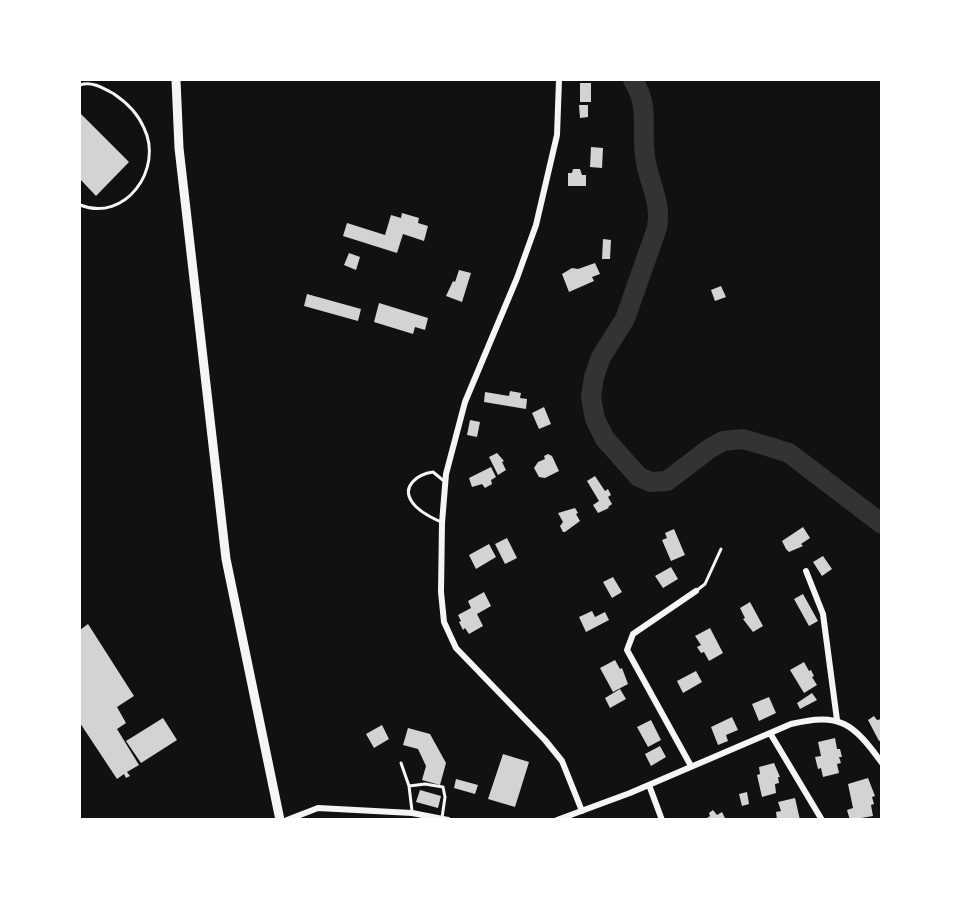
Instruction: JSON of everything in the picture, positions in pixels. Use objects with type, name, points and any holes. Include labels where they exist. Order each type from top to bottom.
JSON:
[{"type":"main road","points":[[176,80],[179,148],[225,559],[280,819]]},
{"type":"street","points":[[559,80],[557,135],[536,225],[517,278],[465,402],[446,482],[442,523],[441,592],[444,622],[456,648],[562,760],[582,811]]},
{"type":"street","points":[[806,571],[823,614],[837,720]]},
{"type":"street","points":[[691,766],[627,650],[633,634],[696,591]]},
{"type":"street","points":[[557,819],[649,785],[791,724],[809,720],[837,720],[853,729],[882,763]]},
{"type":"street","points":[[770,733],[822,819]]},
{"type":"street","points":[[649,785],[662,819]]},
{"type":"street","points":[[287,819],[318,808],[412,813],[445,819]]},
{"type":"lane","points":[[80,85],[86,83],[101,87],[121,99],[134,112],[145,128],[149,157],[139,185],[128,199],[102,209],[89,209],[80,205]]},
{"type":"lane","points":[[442,523],[418,508],[411,501],[408,492],[411,484],[424,473],[432,472],[446,482]]},
{"type":"lane","points":[[696,591],[705,584],[721,549]]},
{"type":"lane","points":[[401,763],[409,786],[412,813]]},
{"type":"lane","points":[[409,786],[425,784],[443,787],[445,819]]},
{"type":"building","points":[[580,83],[591,83],[591,102],[580,102]]},
{"type":"building","points":[[579,105],[588,105],[588,117],[580,118]]},
{"type":"building","points":[[80,113],[129,162],[96,196],[80,179]]},
{"type":"building","points":[[591,147],[603,148],[602,168],[590,167]]},
{"type":"building","points":[[573,169],[580,169],[582,175],[586,175],[586,186],[568,186],[568,173],[572,173]]},
{"type":"building","points":[[402,213],[419,218],[418,223],[428,226],[424,241],[403,234],[397,253],[343,236],[347,223],[385,235],[391,215],[401,218]]},
{"type":"building","points":[[603,239],[611,240],[610,259],[602,259]]},
{"type":"building","points":[[349,253],[360,257],[356,270],[344,265]]},
{"type":"building","points":[[595,263],[600,274],[592,277],[594,281],[569,292],[562,274],[572,268],[578,269]]},
{"type":"building","points":[[459,270],[471,273],[462,302],[446,296]]},
{"type":"building","points":[[721,286],[726,297],[715,301],[711,290]]},
{"type":"building","points":[[307,294],[361,309],[358,321],[304,306]]},
{"type":"building","points":[[379,303],[428,318],[425,330],[415,327],[413,334],[374,322]]},
{"type":"building","points":[[510,391],[521,393],[520,398],[527,399],[526,409],[484,402],[485,392],[509,396]]},
{"type":"building","points":[[544,407],[551,424],[539,429],[532,413]]},
{"type":"building","points":[[470,420],[480,422],[477,437],[467,435]]},
{"type":"building","points":[[497,453],[504,461],[502,462],[506,470],[498,475],[489,457]]},
{"type":"building","points":[[548,454],[552,456],[559,471],[545,478],[539,477],[534,468]]},
{"type":"building","points":[[491,467],[496,477],[491,480],[492,484],[485,488],[482,484],[472,487],[469,478]]},
{"type":"building","points":[[595,476],[605,491],[608,489],[611,495],[608,497],[612,504],[598,513],[593,505],[599,501],[587,481]]},
{"type":"building","points":[[575,508],[580,521],[563,532],[560,526],[563,522],[558,513]]},
{"type":"building","points":[[803,527],[810,538],[801,544],[803,546],[789,552],[782,541]]},
{"type":"building","points":[[674,529],[685,555],[671,561],[662,540],[667,538],[665,533]]},
{"type":"building","points":[[507,538],[517,558],[505,564],[495,544]]},
{"type":"building","points":[[489,544],[496,557],[476,569],[469,555]]},
{"type":"building","points":[[823,556],[832,569],[822,576],[813,562]]},
{"type":"building","points":[[671,567],[678,579],[663,588],[655,576]]},
{"type":"building","points":[[613,577],[622,592],[612,598],[603,582]]},
{"type":"building","points":[[484,592],[491,606],[477,614],[483,626],[469,634],[465,628],[463,630],[458,615],[471,608],[468,601]]},
{"type":"building","points":[[803,594],[818,621],[809,626],[794,599]]},
{"type":"building","points":[[750,602],[763,626],[753,632],[743,619],[745,618],[740,608]]},
{"type":"building","points":[[592,611],[595,617],[605,612],[609,620],[586,632],[579,617]]},
{"type":"building","points":[[88,624],[134,696],[117,707],[126,723],[117,729],[139,765],[127,772],[130,776],[126,778],[124,774],[117,779],[80,723],[80,630]]},
{"type":"building","points":[[710,628],[723,653],[709,661],[704,652],[701,653],[697,647],[701,645],[695,636]]},
{"type":"building","points":[[615,660],[620,669],[622,668],[628,684],[613,692],[600,668]]},
{"type":"building","points":[[804,662],[809,671],[811,670],[817,685],[804,693],[790,670]]},
{"type":"building","points":[[696,671],[702,682],[683,693],[677,681]]},
{"type":"building","points":[[620,689],[626,699],[610,708],[605,698]]},
{"type":"building","points":[[812,693],[817,700],[800,709],[797,703]]},
{"type":"building","points":[[769,697],[776,713],[759,721],[752,704]]},
{"type":"building","points":[[874,716],[877,720],[882,719],[882,740],[879,741],[868,720]]},
{"type":"building","points":[[732,717],[738,730],[726,735],[728,741],[718,745],[711,727]]},
{"type":"building","points":[[163,718],[177,740],[141,763],[126,741]]},
{"type":"building","points":[[651,720],[661,740],[648,747],[637,727]]},
{"type":"building","points":[[382,725],[389,739],[374,748],[366,734]]},
{"type":"building","points":[[408,728],[430,734],[446,763],[440,785],[422,780],[426,766],[418,749],[403,745]]},
{"type":"building","points":[[835,738],[837,749],[840,749],[842,757],[839,757],[841,763],[837,764],[839,773],[823,777],[815,757],[821,756],[818,742]]},
{"type":"building","points":[[660,746],[666,757],[651,766],[645,754]]},
{"type":"building","points":[[503,754],[529,762],[515,807],[488,799]]},
{"type":"building","points":[[774,763],[780,777],[778,777],[779,783],[775,784],[776,793],[762,797],[757,775],[760,774],[759,767]]},
{"type":"building","points":[[868,778],[875,796],[872,797],[874,804],[871,805],[873,816],[850,820],[847,810],[853,808],[848,784]]},
{"type":"building","points":[[456,779],[478,785],[475,794],[454,788]]},
{"type":"building","points":[[420,790],[441,796],[438,808],[416,802]]},
{"type":"building","points":[[747,792],[749,804],[742,806],[739,794]]},
{"type":"building","points":[[795,798],[800,820],[777,820],[776,812],[781,811],[778,802]]},
{"type":"building","points":[[713,810],[717,815],[722,812],[726,820],[704,820]]},
{"type":"waterway","points":[[633,80],[643,108],[645,156],[658,209],[658,218],[657,228],[625,319],[601,357],[594,377],[591,397],[595,419],[605,439],[639,477],[651,482],[667,481],[723,441],[743,439],[770,447],[789,453],[882,524]]}]
